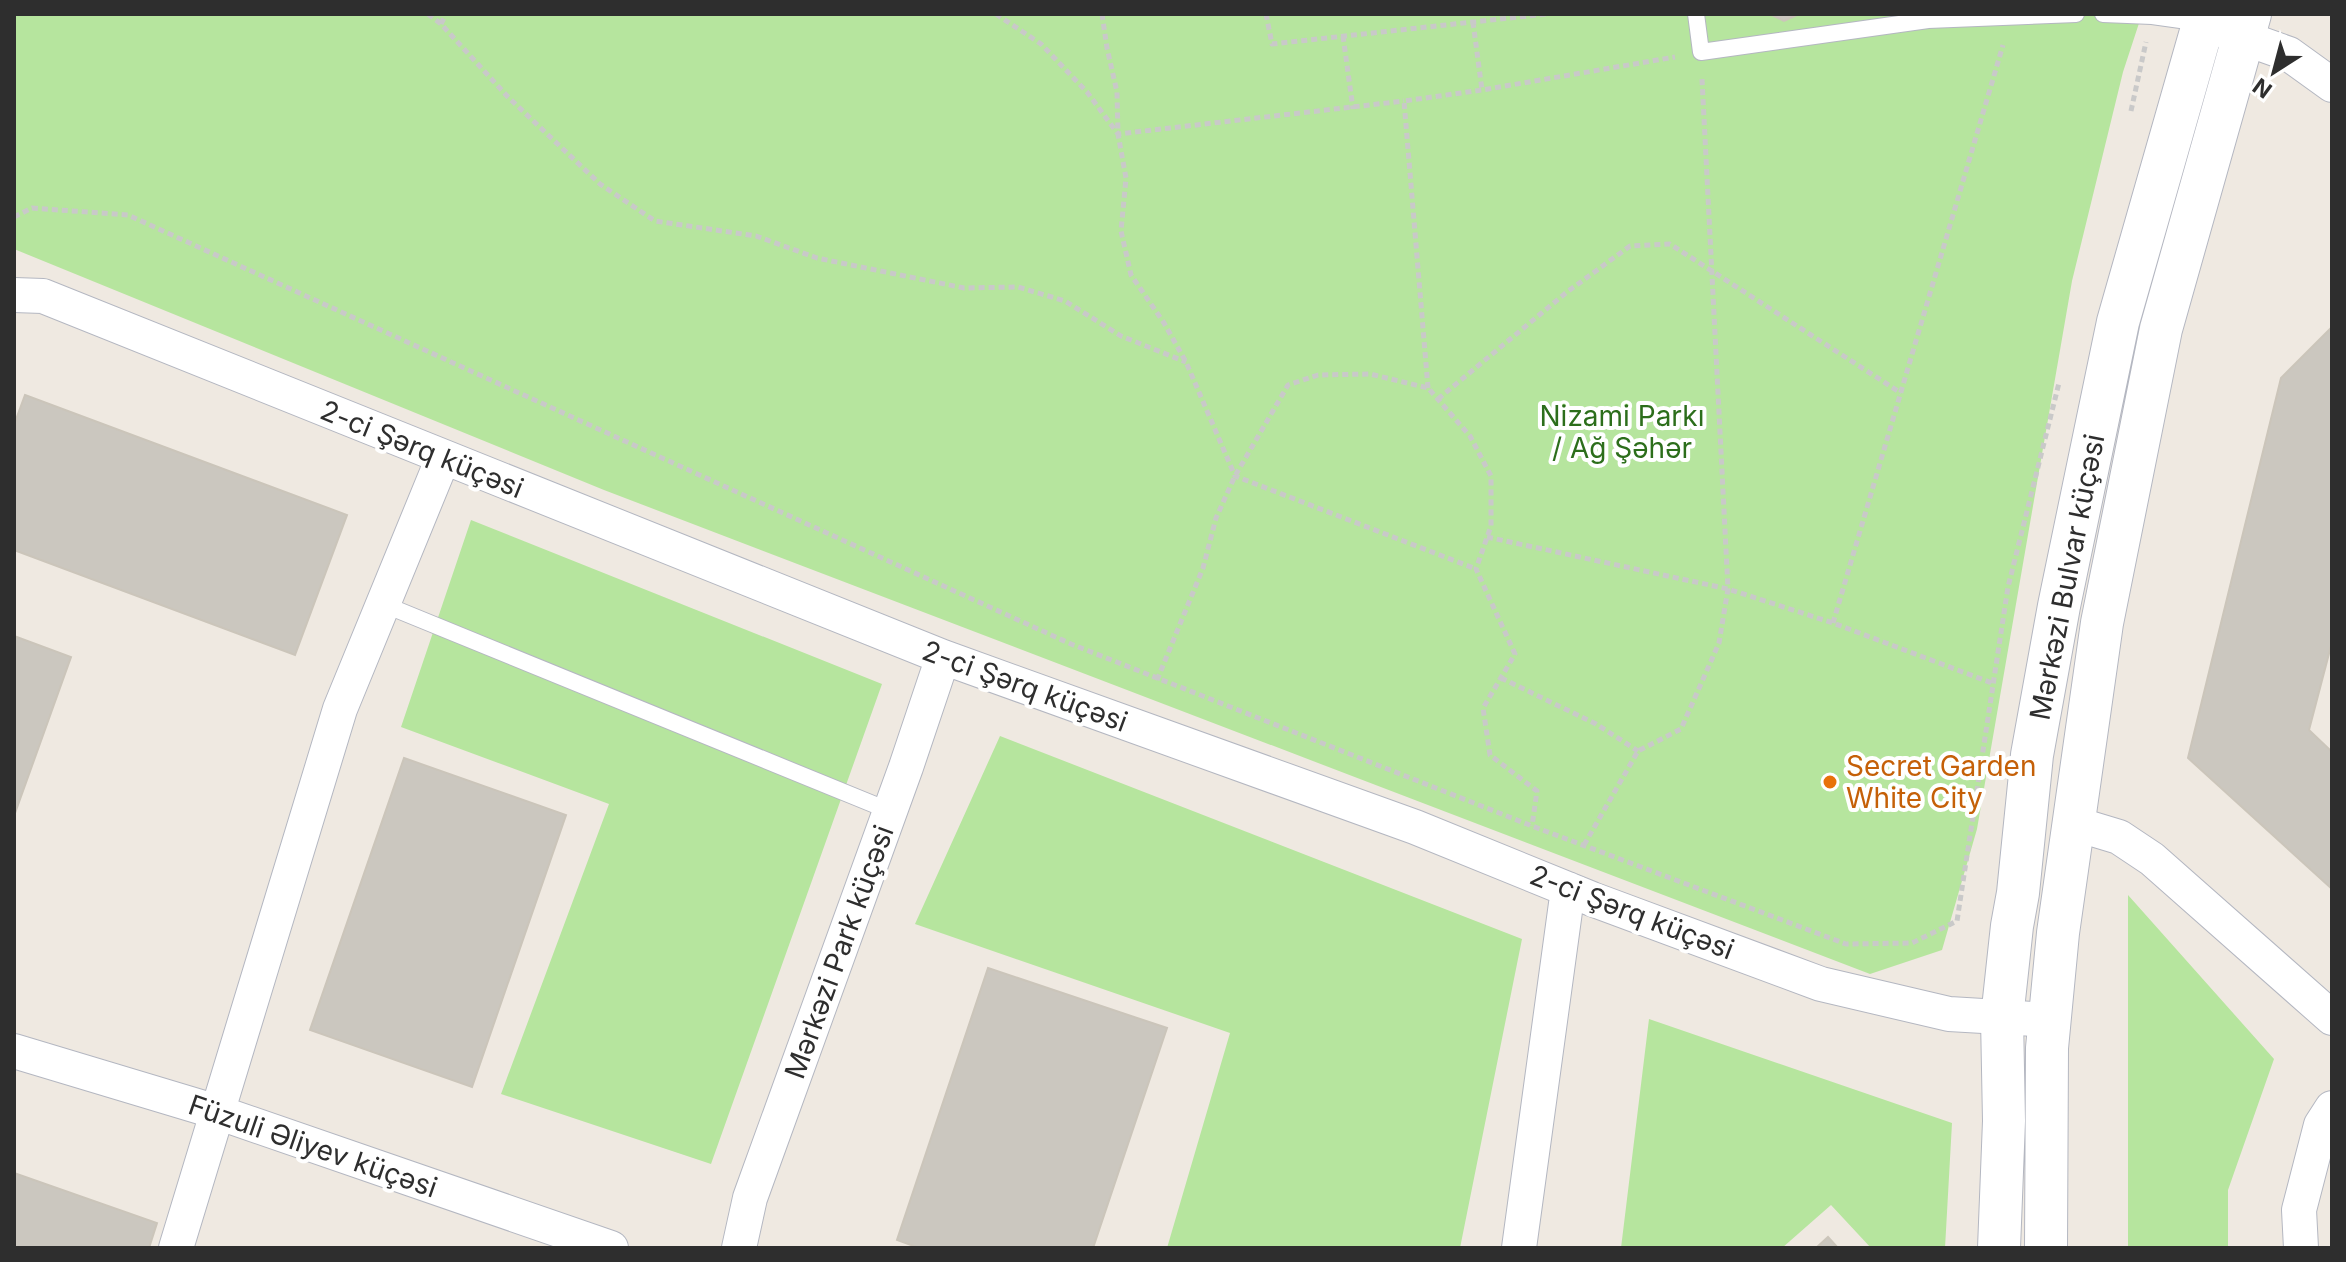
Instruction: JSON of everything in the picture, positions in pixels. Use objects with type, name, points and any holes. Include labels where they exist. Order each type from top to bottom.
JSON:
[{"type":"street","points":[[2204,19],[2246,25],[2332,85]]},
{"type":"street","name":"Mərkəzi Bulvar küçəsi","points":[[1999,1248],[2004,1121],[2002,1018],[2032,755],[2059,606],[2118,322],[2204,19]]},
{"type":"street","name":"Mərkəzi Bulvar küçəsi","points":[[2046,1248],[2047,1048],[2058,933],[2076,824],[2102,623],[2161,329],[2246,25]]},
{"type":"street","name":"2-ci Şərq küçəsi","points":[[15,295],[43,296],[943,657],[1415,827],[1568,889],[1821,984],[1949,1014],[2050,1020]]},
{"type":"street","points":[[176,1248],[340,709],[443,458]]},
{"type":"street","name":"Mərkəzi Park küçəsi","points":[[739,1248],[750,1198],[943,657]]},
{"type":"street","points":[[2076,824],[2119,837],[2152,859],[2332,1018]]},
{"type":"street","points":[[1519,1248],[1568,889]]},
{"type":"street","name":"Füzuli Əliyev küçəsi","points":[[14,1051],[217,1112],[611,1248]]},
{"type":"street","points":[[2301,1248],[2299,1210],[2321,1125],[2332,1108]]},
{"type":"lane","points":[[1696,14],[1701,52],[1928,20],[2076,14]]},
{"type":"lane","points":[[2103,14],[2204,19]]},
{"type":"lane","points":[[383,604],[890,811]]},
{"type":"path","points":[[428,14],[441,24],[508,97],[600,184],[655,221],[756,236],[817,258],[964,288],[1018,287],[1065,301],[1121,336],[1186,362]]},
{"type":"path","points":[[441,24],[446,14]]},
{"type":"path","points":[[996,14],[1041,44],[1087,92],[1118,134]]},
{"type":"path","points":[[1102,14],[1117,92],[1118,134],[1126,178],[1121,231],[1131,275],[1186,362],[1235,476],[1476,569]]},
{"type":"path","points":[[1266,14],[1272,44],[1546,14]]},
{"type":"path","points":[[1833,623],[2011,17]]},
{"type":"path","points":[[1473,22],[1482,90]]},
{"type":"path","points":[[1343,36],[1353,109]]},
{"type":"path","points":[[1118,134],[1353,109],[1701,52],[1728,589],[1719,643],[1681,729],[1638,751],[1584,845]]},
{"type":"path","points":[[1404,101],[1428,388]]},
{"type":"path","points":[[14,217],[32,208],[128,215],[788,516],[1157,680],[1846,944],[1912,943],[1957,921]]},
{"type":"path","points":[[1438,399],[1567,292],[1630,246],[1670,244],[1901,393]]},
{"type":"path","points":[[1157,680],[1203,568],[1216,518],[1235,476],[1288,385],[1318,375],[1370,374],[1428,388],[1470,436],[1491,476],[1491,526],[1476,569],[1515,654],[1483,708],[1490,755],[1537,791],[1532,826]]},
{"type":"path","points":[[1487,537],[1728,589],[1833,623],[1992,683]]},
{"type":"path","points":[[1501,678],[1596,724],[1638,751]]},
{"type":"green space","name":"Nizami Parkı / Ağ Şəhər","points":[[14,14],[2142,14],[2123,72],[2072,281],[1977,829],[1942,950],[1870,974],[604,490],[14,249]]},
{"type":"green space","points":[[471,520],[882,684],[711,1164],[501,1094],[609,804],[401,727]]},
{"type":"green space","points":[[1000,736],[1522,939],[1460,1248],[1167,1248],[1230,1033],[915,924]]},
{"type":"green space","points":[[2128,895],[2274,1059],[2228,1190],[2228,1248],[2128,1248]]},
{"type":"green space","points":[[1649,1019],[1952,1123],[1945,1248],[1871,1248],[1831,1205],[1782,1248],[1621,1248]]},
{"type":"building","points":[[1770,14],[1799,14],[1784,21]]},
{"type":"building","points":[[2332,327],[2332,642],[2309,730],[2332,752],[2332,889],[2188,758],[2281,378]]},
{"type":"building","points":[[25,395],[347,515],[295,655],[14,550],[14,425]]},
{"type":"building","points":[[14,636],[71,657],[14,816]]},
{"type":"building","points":[[404,758],[566,815],[472,1087],[310,1030]]},
{"type":"building","points":[[988,968],[1167,1028],[1093,1248],[919,1248],[897,1240]]},
{"type":"building","points":[[14,1173],[157,1223],[149,1248],[14,1248]]},
{"type":"building","points":[[1828,1237],[1838,1248],[1816,1248]]},
{"type":"place","name":"Secret Garden White City","points":[[1830,782]]}]
